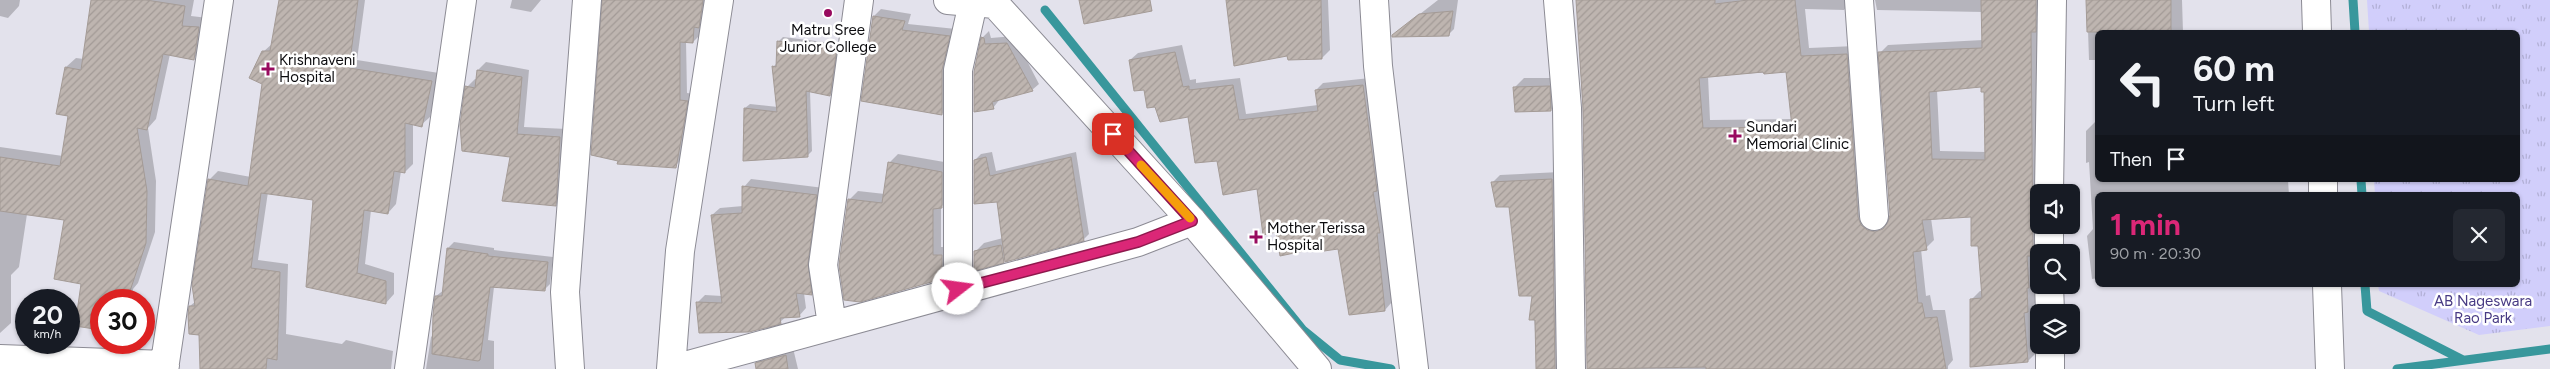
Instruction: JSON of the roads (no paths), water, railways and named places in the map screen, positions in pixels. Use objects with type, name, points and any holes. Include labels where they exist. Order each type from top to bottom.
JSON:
[{"type":"street","points":[[0,359],[164,367],[219,0]]},
{"type":"street","points":[[409,369],[462,0]]},
{"type":"street","points":[[570,369],[564,292],[587,0]]},
{"type":"street","points":[[719,0],[680,251],[672,369],[958,289],[1138,242],[1192,221]]},
{"type":"street","points":[[832,325],[823,265],[858,0]]},
{"type":"street","points":[[1374,0],[1378,66],[1414,369]]},
{"type":"street","points":[[1558,0],[1567,108],[1571,369]]},
{"type":"street","points":[[1859,0],[1874,216]]},
{"type":"street","points":[[2050,184],[2052,0]]},
{"type":"street","points":[[2316,0],[2317,30]]},
{"type":"street","points":[[958,289],[958,70],[978,2],[1192,221],[1317,369]]},
{"type":"street","points":[[2327,287],[2330,369]]},
{"type":"street","points":[[2050,354],[2050,369]]},
{"type":"waterway","points":[[2353,0],[2355,30]]},
{"type":"waterway","points":[[1045,10],[1303,330],[1340,360],[1391,369]]},
{"type":"waterway","points":[[2361,182],[2362,192]]},
{"type":"waterway","points":[[2365,287],[2367,311],[2463,360]]},
{"type":"waterway","points":[[2397,369],[2550,349]]},
{"type":"place","name":"Matru Sree Junior College","points":[[828,13]]},
{"type":"place","name":"Krishnaveni Hospital","points":[[268,69]]},
{"type":"place","name":"Sundari Memorial Clinic","points":[[1735,136]]},
{"type":"place","name":"Mother Terissa Hospital","points":[[1256,237]]},
{"type":"park label","name":"AB Nageswara Rao Park","points":[[2483,310]]}]
